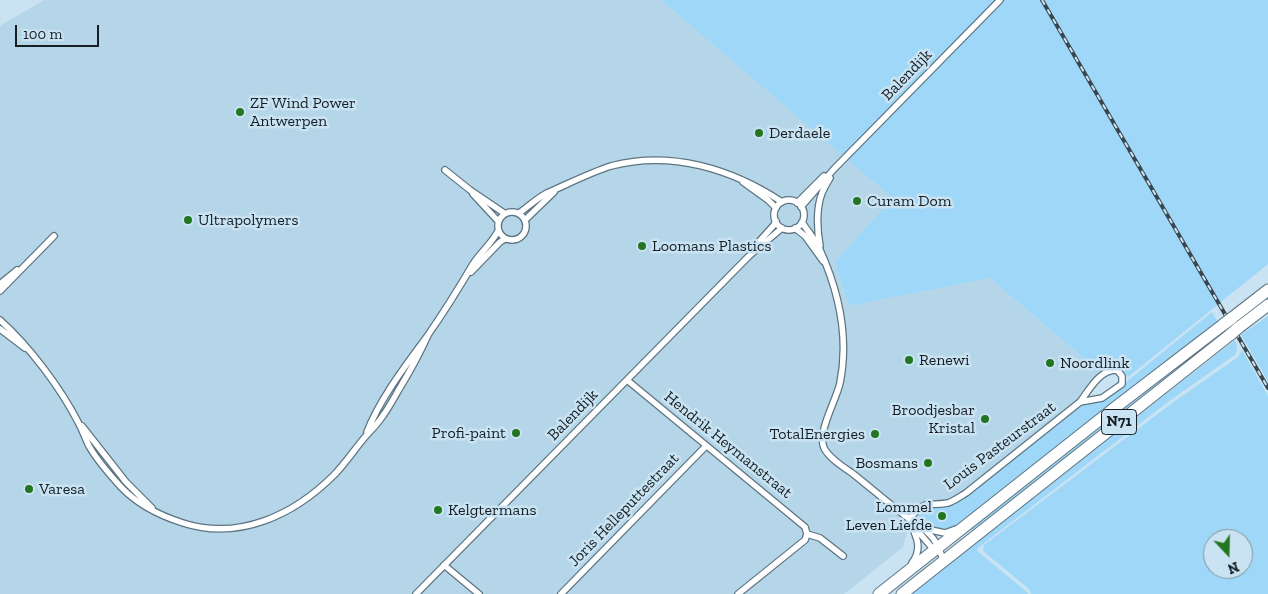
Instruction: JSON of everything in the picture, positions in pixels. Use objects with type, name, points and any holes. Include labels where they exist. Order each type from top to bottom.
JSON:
[{"type":"highway","name":"N71","points":[[879,594],[894,589],[974,520],[1117,406],[1268,290]]},
{"type":"highway","name":"N71","points":[[939,552],[1007,509],[1268,305]]},
{"type":"highway","name":"N71","points":[[902,594],[997,520],[1007,509]]},
{"type":"street","name":"Balendijk","points":[[834,169],[1000,0]]},
{"type":"street","points":[[519,213],[540,198],[590,174],[610,167],[651,160],[698,164],[726,173],[765,190],[782,202]]},
{"type":"street","points":[[799,205],[834,169]]},
{"type":"street","points":[[824,263],[818,224],[820,202],[821,193],[834,169]]},
{"type":"street","points":[[445,170],[504,213]]},
{"type":"street","points":[[740,179],[776,208],[776,220],[782,228],[795,228],[802,222],[804,214],[799,205],[790,200],[782,202],[776,208]]},
{"type":"street","points":[[470,190],[498,220]]},
{"type":"street","points":[[525,220],[556,190]]},
{"type":"street","points":[[366,436],[376,414],[412,355],[428,335],[468,275],[498,231],[498,220],[504,213],[514,211],[519,213],[526,224],[524,234],[515,240],[505,239],[500,242],[468,275]]},
{"type":"street","name":"Balendijk","points":[[749,256],[776,220]]},
{"type":"street","points":[[802,222],[821,251]]},
{"type":"street","name":"Balendijk","points":[[416,594],[749,256],[782,228]]},
{"type":"street","points":[[795,228],[804,236],[824,263],[830,274],[840,307],[843,350],[840,382],[822,432],[825,450],[909,519],[925,529],[945,533],[974,520]]},
{"type":"street","points":[[498,231],[505,239]]},
{"type":"street","points":[[0,284],[54,236]]},
{"type":"street","points":[[0,291],[22,266]]},
{"type":"street","points":[[0,320],[14,332],[51,380],[78,422],[115,468],[154,510]]},
{"type":"street","points":[[0,328],[26,349]]},
{"type":"street","points":[[78,422],[90,447],[109,473],[132,497],[154,510],[176,520],[204,528],[234,528],[265,521],[289,510],[311,496],[334,475],[382,418],[417,359],[428,335]]},
{"type":"street","name":"Louis Pasteurstraat","points":[[909,519],[919,507],[926,504],[950,502],[966,493],[1080,402],[1093,384],[1105,373],[1113,369],[1117,370],[1122,376],[1122,384],[1102,398],[1080,402]]},
{"type":"street","name":"Hendrik Heymanstraat","points":[[627,380],[800,521],[805,527],[807,534],[820,538],[843,556]]},
{"type":"street","points":[[394,384],[400,388]]},
{"type":"street","name":"Joris Helleputtestraat","points":[[561,594],[706,446]]},
{"type":"street","points":[[109,473],[115,468]]},
{"type":"street","points":[[909,519],[939,552]]},
{"type":"street","points":[[894,589],[904,569],[913,562],[918,553],[918,540],[909,519]]},
{"type":"street","points":[[925,529],[939,552]]},
{"type":"street","points":[[738,594],[801,544],[807,534]]},
{"type":"street","points":[[444,565],[479,594]]},
{"type":"shaded area","points":[[44,0],[661,0],[894,198],[835,262],[849,306],[990,278],[1101,373],[1088,383],[1081,398],[959,495],[948,500],[926,501],[914,508],[903,547],[844,594],[0,594],[0,26]]},
{"type":"shaded area","points":[[661,0],[1268,0],[1268,264],[1128,377],[1115,362],[1101,373],[990,278],[849,306],[835,262],[893,198]]},
{"type":"shaded area","points":[[1268,294],[1268,300],[972,532],[969,528]]},
{"type":"shaded area","points":[[1212,312],[1217,321],[959,524],[948,528],[939,528],[919,520],[919,514],[925,507],[946,506],[962,500],[1081,405],[1103,401]]},
{"type":"shaded area","points":[[1268,316],[1268,381],[1241,335]]},
{"type":"shaded area","points":[[1235,340],[1237,346],[1236,354],[1168,402],[979,547],[977,551],[1028,594],[909,594]]},
{"type":"shaded area","points":[[1242,350],[1268,396],[1268,594],[1031,594],[1029,589],[983,551],[984,545],[1175,401],[1238,357]]},
{"type":"railway","points":[[1042,0],[1268,388]]},
{"type":"place","name":"ZF Wind Power Antwerpen","points":[[240,112]]},
{"type":"place","name":"Derdaele","points":[[759,133]]},
{"type":"place","name":"Curam Dom","points":[[857,201]]},
{"type":"place","name":"Ultrapolymers","points":[[188,220]]},
{"type":"place","name":"Loomans Plastics","points":[[642,246]]},
{"type":"place","name":"Renewi","points":[[909,360]]},
{"type":"place","name":"Noordlink","points":[[1050,363]]},
{"type":"place","name":"Broodjesbar Kristal","points":[[985,419]]},
{"type":"place","name":"Profi-paint","points":[[516,433]]},
{"type":"place","name":"TotalEnergies","points":[[875,434]]},
{"type":"place","name":"Bosmans","points":[[928,463]]},
{"type":"place","name":"Varesa","points":[[29,489]]},
{"type":"place","name":"Kelgtermans","points":[[438,510]]},
{"type":"place","name":"Lommel Leven Liefde","points":[[942,516]]}]
